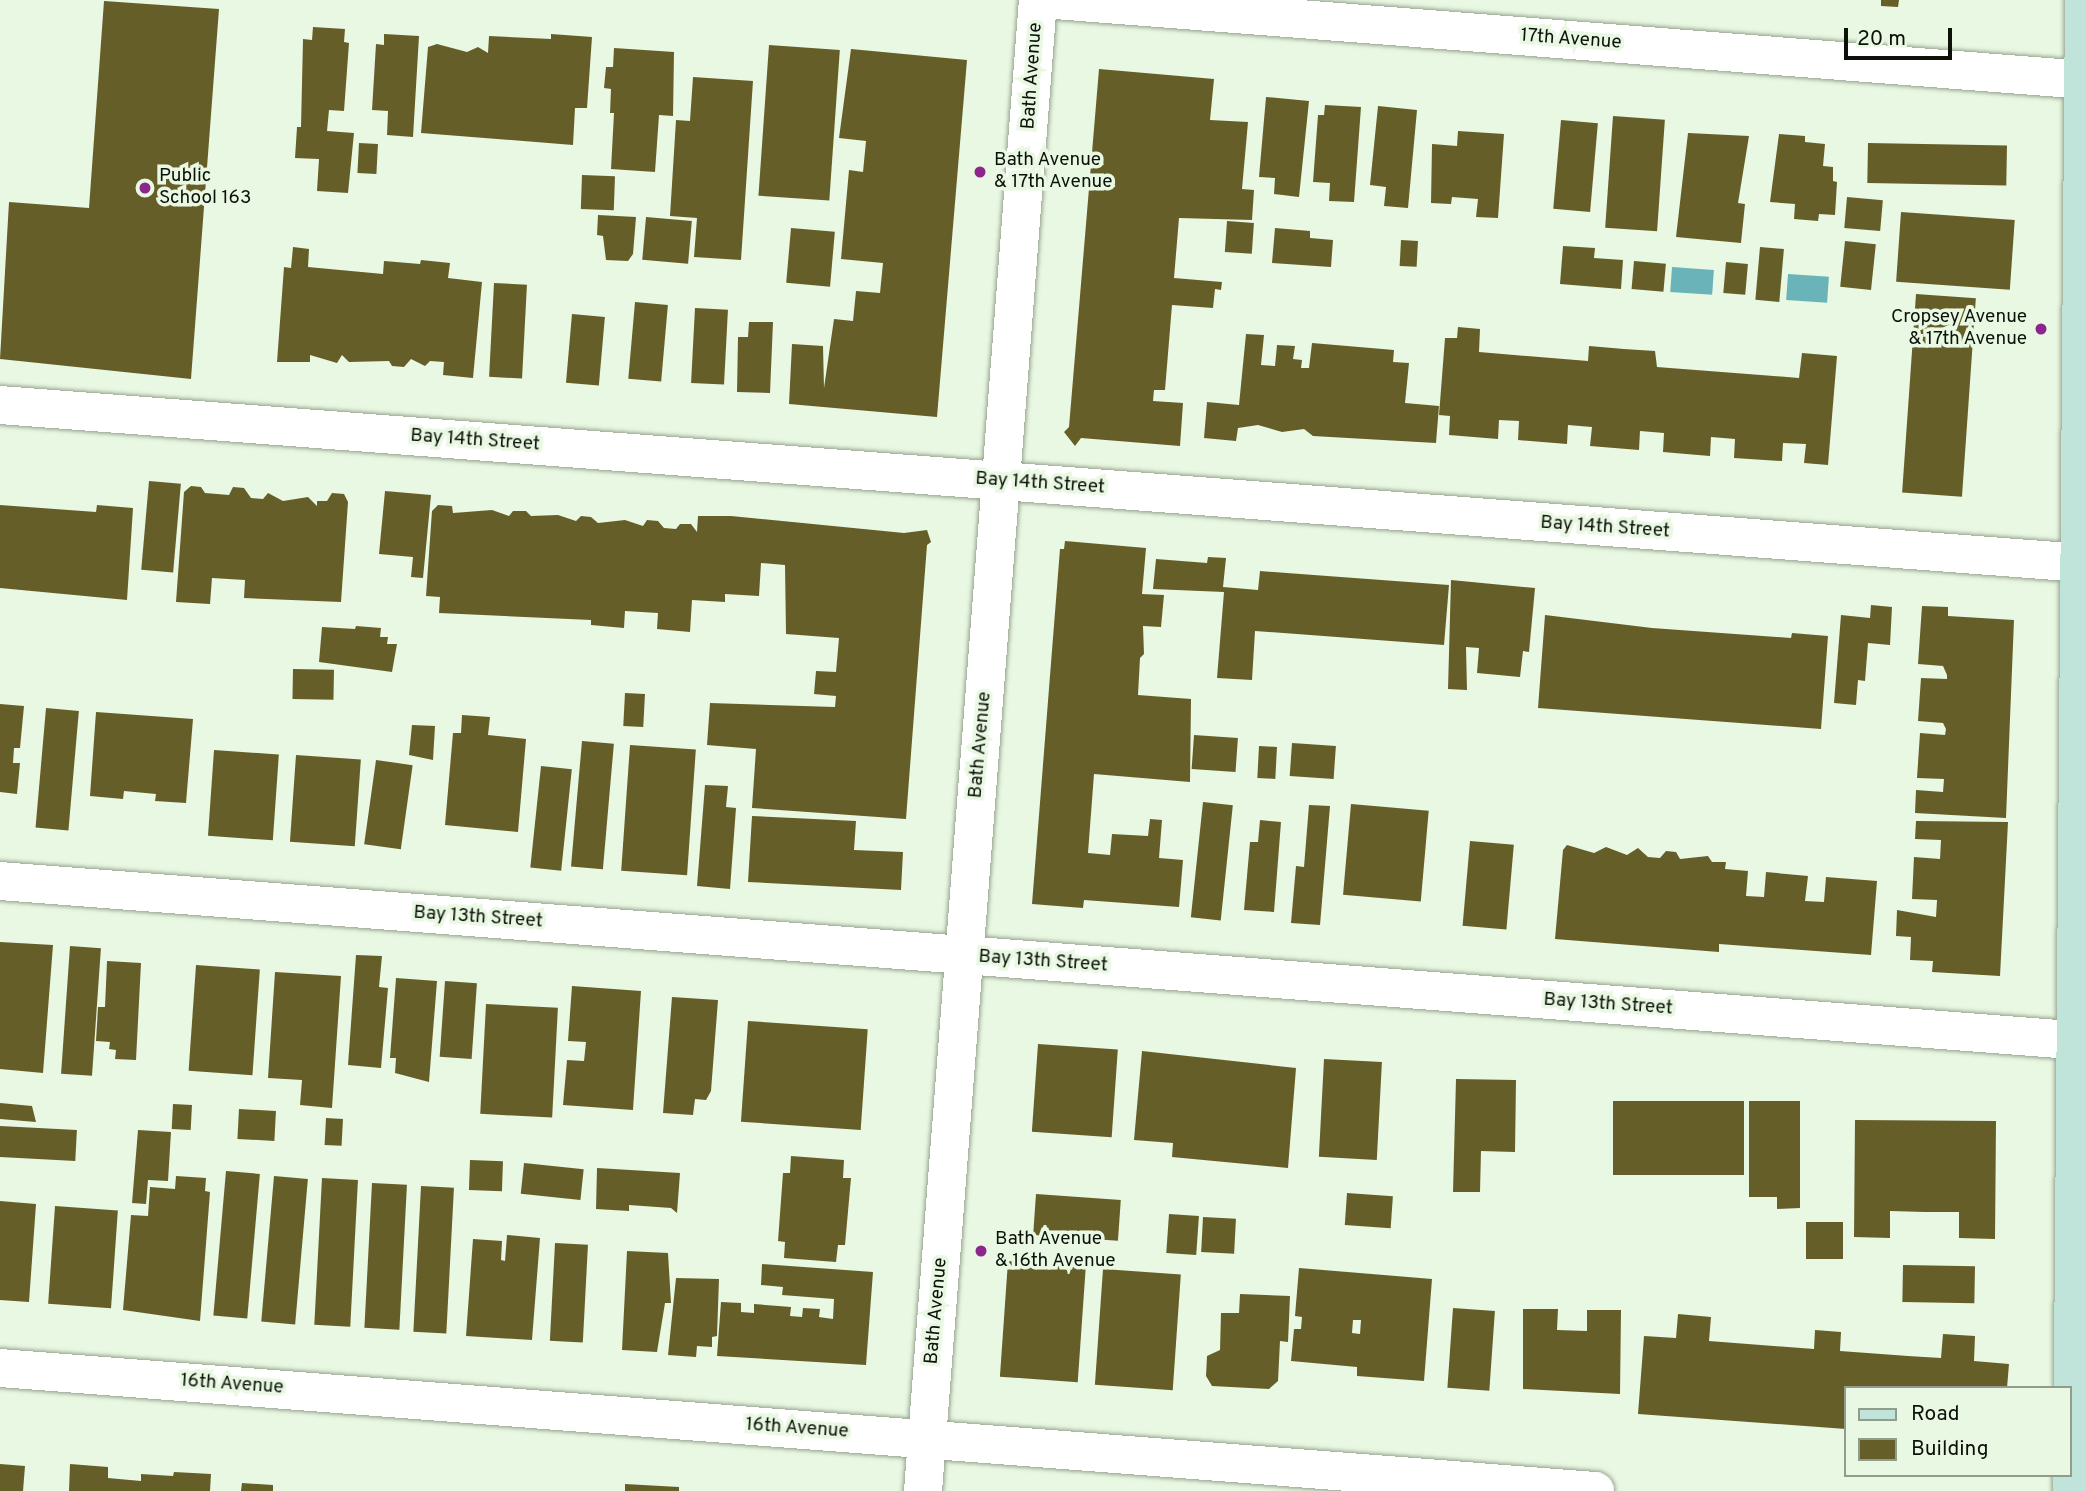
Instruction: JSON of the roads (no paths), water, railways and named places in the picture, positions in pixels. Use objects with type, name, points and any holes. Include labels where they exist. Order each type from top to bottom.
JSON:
[{"type":"main road","points":[[2072,1491],[2081,1041],[2084,614],[2080,563],[2084,0]]},
{"type":"street","name":"Bath Avenue","points":[[923,1491],[1038,0]]},
{"type":"street","name":"17th Avenue","points":[[1055,0],[2084,79]]},
{"type":"street","name":"Bay 14th Street","points":[[0,405],[2080,563]]},
{"type":"street","name":"Bay 13th Street","points":[[0,881],[2081,1041]]},
{"type":"street","name":"16th Avenue","points":[[0,1367],[1595,1491]]},
{"type":"water","points":[[1672,267],[1714,270],[1712,295],[1670,292]]},
{"type":"water","points":[[1788,274],[1829,277],[1827,303],[1786,300]]},
{"type":"place","name":"Bath Avenue & 17th Avenue","points":[[980,172]]},
{"type":"place","name":"Public School 163","points":[[145,188]]},
{"type":"place","name":"Cropsey Avenue & 17th Avenue","points":[[2041,329]]},
{"type":"place","name":"Bath Avenue & 16th Avenue","points":[[981,1251]]}]
